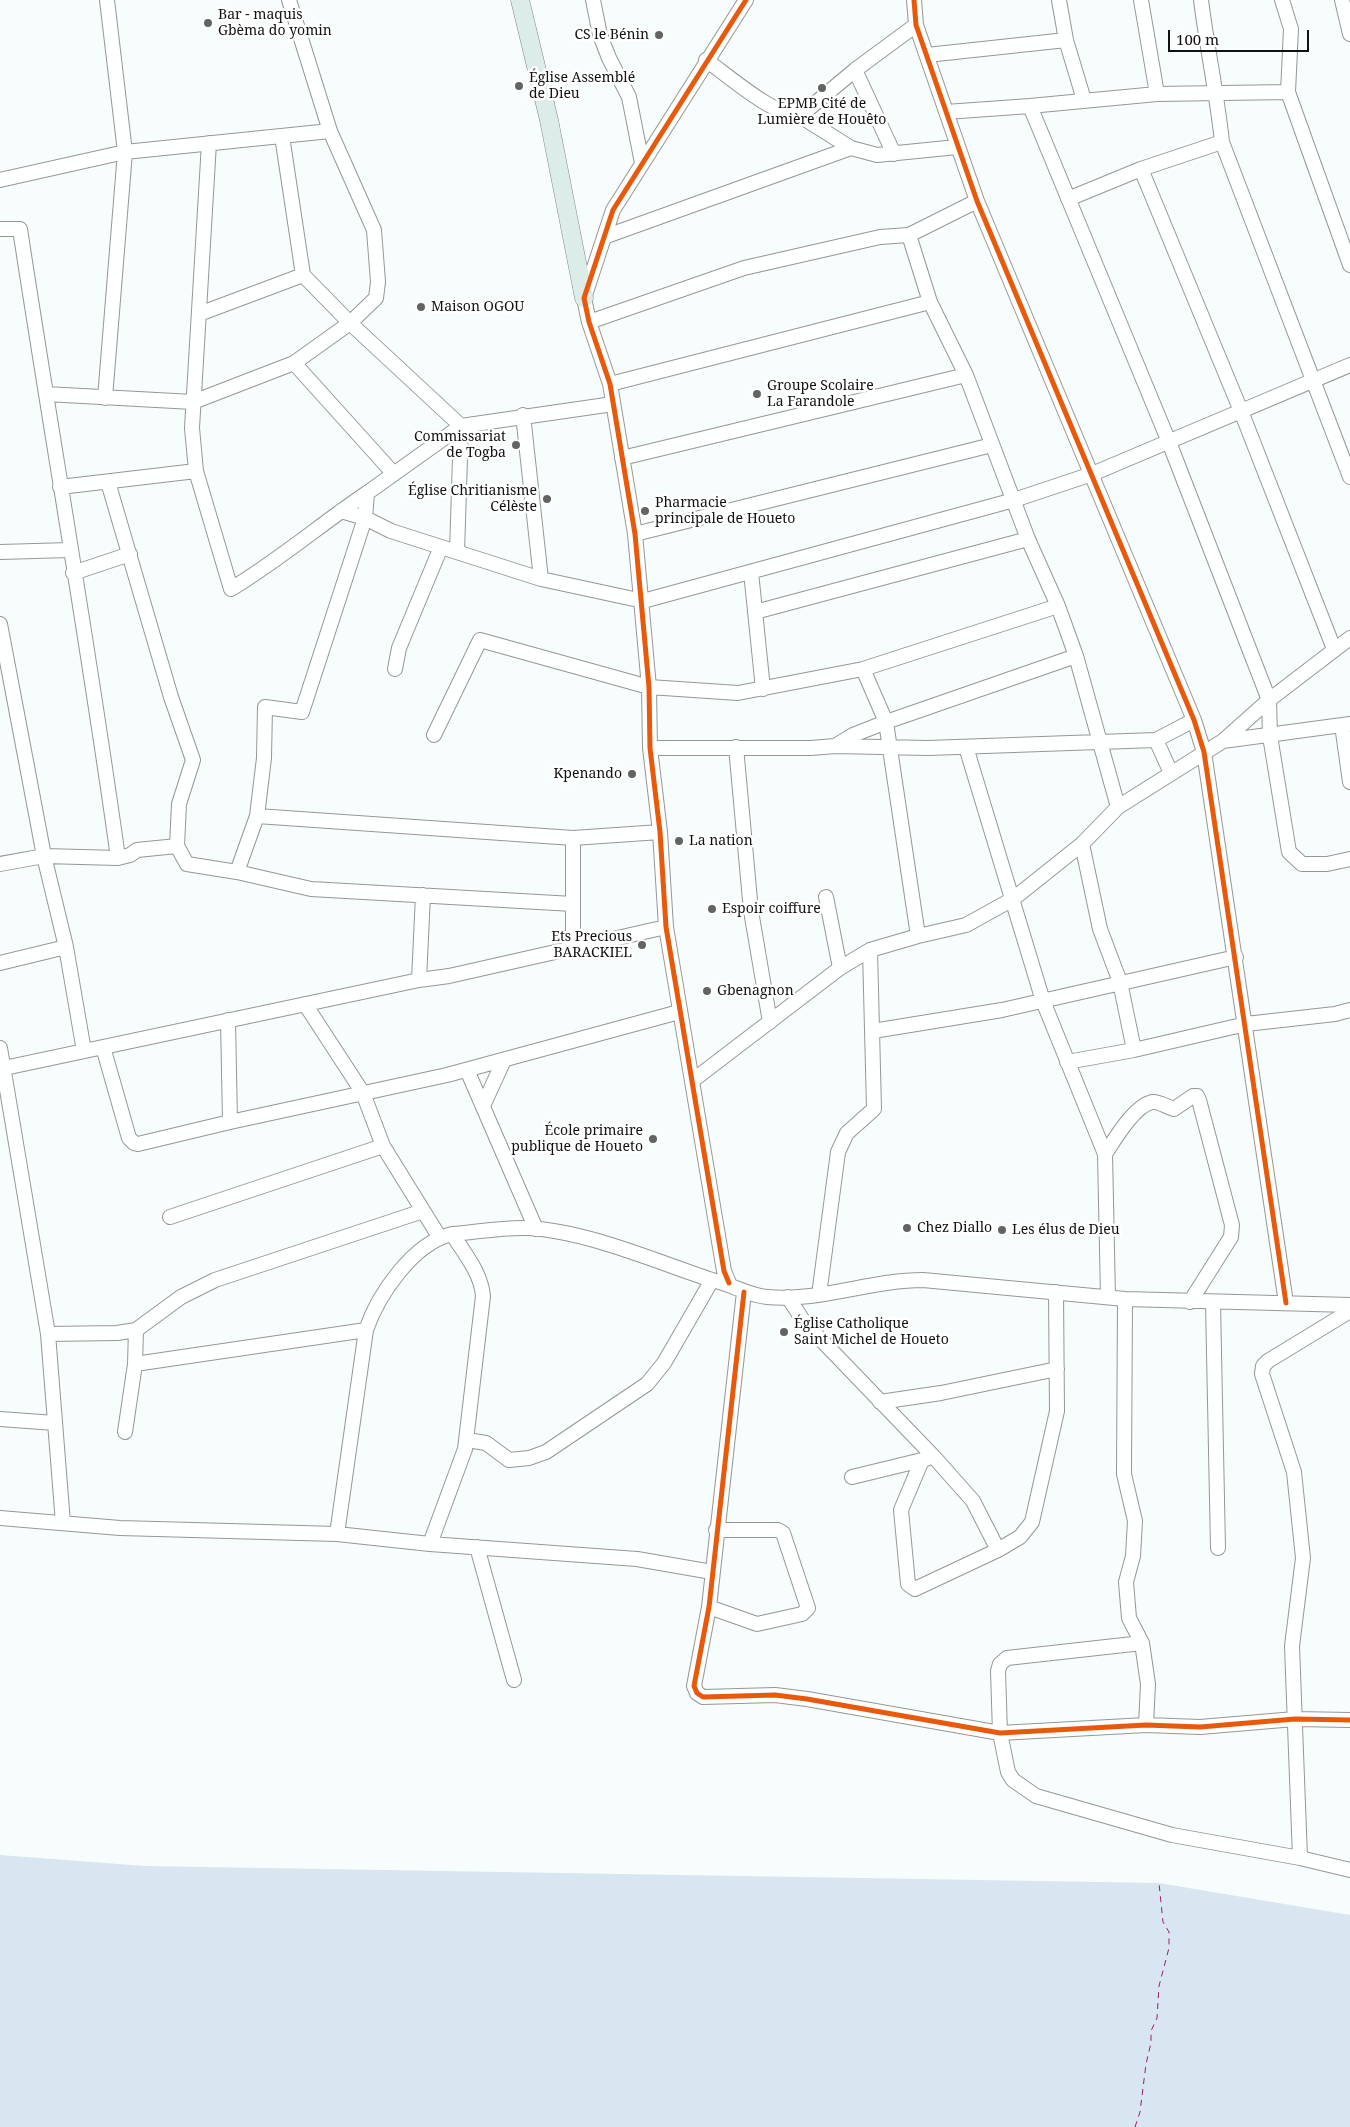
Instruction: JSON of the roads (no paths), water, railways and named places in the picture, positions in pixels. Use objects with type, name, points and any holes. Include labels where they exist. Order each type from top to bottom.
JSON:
[{"type":"main road","points":[[520,0],[549,120],[584,298]]},
{"type":"street","points":[[105,398],[125,152],[107,0]]},
{"type":"street","points":[[46,394],[193,402],[294,363],[350,323],[376,298],[376,238],[330,131],[289,0]]},
{"type":"street","points":[[593,0],[600,35],[609,58],[629,97],[642,163]]},
{"type":"street","points":[[729,1284],[724,1271],[666,927],[660,832],[650,748],[649,687],[643,601],[635,534],[610,384],[584,298],[613,210],[706,60],[746,0]]},
{"type":"street","points":[[914,0],[916,25],[977,202],[1194,720],[1204,752],[1231,942],[1236,957],[1246,1024],[1286,1303]]},
{"type":"street","points":[[1059,0],[1066,40],[1084,100]]},
{"type":"street","points":[[1141,0],[1157,94]]},
{"type":"street","points":[[1201,0],[1207,48],[1217,95],[1222,142],[1350,477]]},
{"type":"street","points":[[1282,0],[1290,29],[1288,92],[1350,265]]},
{"type":"street","points":[[1342,0],[1350,34]]},
{"type":"street","points":[[800,116],[855,70],[916,25]]},
{"type":"street","points":[[927,55],[1066,40]]},
{"type":"street","points":[[706,60],[768,103],[791,115],[800,116],[851,148],[878,156],[957,147]]},
{"type":"street","points":[[855,70],[894,154]]},
{"type":"street","points":[[946,112],[1157,94],[1217,95],[1288,92]]},
{"type":"street","points":[[1030,106],[1169,442],[1269,700],[1270,736],[1289,852],[1302,864],[1327,864],[1350,859]]},
{"type":"street","points":[[0,180],[125,152],[330,131]]},
{"type":"street","points":[[282,136],[303,275],[350,323],[461,426],[457,552]]},
{"type":"street","points":[[1068,199],[1141,169],[1222,142]]},
{"type":"street","points":[[209,143],[192,428],[196,471],[231,590],[298,545],[375,485],[394,474],[461,426],[613,404]]},
{"type":"street","points":[[604,237],[851,148]]},
{"type":"street","points":[[1141,169],[1241,411],[1334,649]]},
{"type":"street","points":[[590,322],[744,268],[880,238],[909,235],[977,202]]},
{"type":"street","points":[[0,229],[20,229],[70,550],[100,726],[118,858]]},
{"type":"street","points":[[909,235],[930,302],[966,375],[1028,539],[1058,606],[1076,656],[1118,807]]},
{"type":"street","points":[[199,314],[303,275]]},
{"type":"street","points":[[610,384],[930,302]]},
{"type":"street","points":[[294,363],[394,474]]},
{"type":"street","points":[[340,511],[365,518],[391,531],[541,579],[643,601],[1014,500],[1092,474],[1350,365]]},
{"type":"street","points":[[622,458],[966,375]]},
{"type":"street","points":[[523,416],[541,579]]},
{"type":"street","points":[[635,534],[992,445]]},
{"type":"street","points":[[60,487],[196,471]]},
{"type":"street","points":[[108,482],[171,697],[193,760],[180,804],[177,846],[187,864],[237,872],[311,889],[573,904]]},
{"type":"street","points":[[237,872],[256,816],[264,758],[265,707],[302,712],[365,518],[367,493]]},
{"type":"street","points":[[755,612],[1028,539]]},
{"type":"street","points":[[395,669],[399,648],[442,547]]},
{"type":"street","points":[[0,552],[70,550]]},
{"type":"street","points":[[74,573],[130,554]]},
{"type":"street","points":[[751,572],[763,689]]},
{"type":"street","points":[[434,735],[480,640],[649,687],[738,693],[864,669],[1058,606]]},
{"type":"street","points":[[0,624],[44,856],[66,948],[84,1051]]},
{"type":"street","points":[[692,1081],[840,968],[870,950],[966,925],[1012,899],[1082,844],[1118,807],[1223,741],[1269,700],[1350,638]]},
{"type":"street","points":[[835,746],[853,734],[1076,656]]},
{"type":"street","points":[[864,669],[886,722],[918,936]]},
{"type":"street","points":[[650,748],[966,747],[1156,740],[1194,720]]},
{"type":"street","points":[[1223,741],[1346,725],[1350,782]]},
{"type":"street","points":[[1156,740],[1171,773]]},
{"type":"street","points":[[736,747],[751,911],[770,1022]]},
{"type":"street","points":[[966,747],[1044,1001],[1105,1154],[1108,1297]]},
{"type":"street","points":[[256,816],[573,838],[660,832]]},
{"type":"street","points":[[573,838],[573,947]]},
{"type":"street","points":[[1082,844],[1100,930],[1120,982],[1134,1050]]},
{"type":"street","points":[[0,864],[44,856],[118,858],[130,855],[137,850],[177,846]]},
{"type":"street","points":[[419,980],[422,895]]},
{"type":"street","points":[[826,897],[840,968]]},
{"type":"street","points":[[2,1068],[419,980],[449,976],[666,927]]},
{"type":"street","points":[[0,963],[66,948]]},
{"type":"street","points":[[819,1294],[838,1152],[847,1133],[874,1109],[870,950]]},
{"type":"street","points":[[873,1031],[1044,1001],[1120,982],[1236,957]]},
{"type":"street","points":[[305,1004],[363,1093],[383,1146],[423,1211],[446,1236],[482,1285],[467,1440],[430,1544]]},
{"type":"street","points":[[1067,1062],[1134,1050],[1246,1024],[1335,1014],[1350,1010]]},
{"type":"street","points":[[103,1047],[129,1138],[134,1143],[149,1142],[230,1122],[468,1070],[679,1012]]},
{"type":"street","points":[[228,1020],[230,1122]]},
{"type":"street","points":[[0,1048],[48,1334],[63,1523]]},
{"type":"street","points":[[483,1106],[504,1060]]},
{"type":"street","points":[[468,1070],[536,1230]]},
{"type":"street","points":[[1105,1154],[1131,1117],[1144,1106],[1158,1102],[1174,1109],[1193,1096],[1197,1096],[1232,1225],[1231,1237],[1190,1302]]},
{"type":"street","points":[[170,1217],[383,1146]]},
{"type":"street","points":[[48,1334],[136,1330],[180,1297],[215,1280],[423,1211]]},
{"type":"street","points":[[337,1534],[366,1330],[373,1309],[385,1289],[406,1266],[446,1236],[503,1229],[536,1230],[593,1241],[729,1284],[744,1292],[766,1297],[819,1294],[900,1280],[1125,1299],[1350,1306]]},
{"type":"street","points":[[467,1440],[486,1443],[509,1460],[522,1460],[546,1452],[612,1410],[647,1384],[664,1363],[712,1280]]},
{"type":"street","points":[[744,1292],[716,1530],[709,1607],[694,1686],[697,1693],[703,1697],[775,1695],[807,1699],[1000,1733],[1146,1725],[1200,1727],[1295,1719],[1350,1720]]},
{"type":"street","points":[[928,1458],[902,1510],[908,1584],[915,1588],[998,1550],[1020,1537],[1032,1522],[1057,1412],[1056,1292]]},
{"type":"street","points":[[788,1297],[804,1322],[880,1402],[928,1458],[973,1500],[998,1550]]},
{"type":"street","points":[[1125,1299],[1124,1474],[1136,1521],[1133,1556],[1126,1582],[1129,1618],[1142,1643],[1148,1684],[1146,1725]]},
{"type":"street","points":[[1213,1303],[1218,1548]]},
{"type":"street","points":[[1300,1858],[1292,1646],[1303,1558],[1294,1472],[1262,1374],[1263,1366],[1350,1312]]},
{"type":"street","points":[[125,1432],[134,1364],[136,1330]]},
{"type":"street","points":[[134,1364],[366,1330]]},
{"type":"street","points":[[880,1402],[941,1393],[1057,1369]]},
{"type":"street","points":[[0,1419],[55,1423]]},
{"type":"street","points":[[852,1477],[928,1458]]},
{"type":"street","points":[[0,1518],[120,1528],[337,1534],[430,1544],[637,1559],[712,1572]]},
{"type":"street","points":[[709,1607],[757,1624],[802,1614],[808,1608],[783,1534],[778,1530],[716,1530]]},
{"type":"street","points":[[477,1547],[514,1680]]},
{"type":"street","points":[[1142,1643],[1007,1658],[1000,1664],[998,1671],[1000,1733],[1008,1772],[1013,1780],[1036,1796],[1172,1835],[1300,1858],[1350,1870]]},
{"type":"place","name":"Bar - maquis Gbèma do yomin","points":[[208,23]]},
{"type":"place","name":"CS le Bénin","points":[[659,35]]},
{"type":"place","name":"Église Assemblé de Dieu","points":[[519,86]]},
{"type":"place","name":"EPMB Cité de Lumière de Houêto","points":[[822,88]]},
{"type":"place","name":"Maison OGOU","points":[[421,307]]},
{"type":"place","name":"Groupe Scolaire La Farandole","points":[[757,394]]},
{"type":"place","name":"Commissariat de Togba","points":[[516,445]]},
{"type":"place","name":"Église Chritianisme Célèste","points":[[547,499]]},
{"type":"place","name":"Pharmacie principale de Houeto","points":[[645,511]]},
{"type":"place","name":"Kpenando","points":[[632,774]]},
{"type":"place","name":"La nation","points":[[679,841]]},
{"type":"place","name":"Espoir coiffure","points":[[712,909]]},
{"type":"place","name":"Ets Precious BARACKIEL","points":[[642,945]]},
{"type":"place","name":"Gbenagnon","points":[[707,991]]},
{"type":"place","name":"École primaire publique de Houeto","points":[[653,1139]]},
{"type":"place","name":"Chez Diallo","points":[[907,1228]]},
{"type":"place","name":"Les élus de Dieu","points":[[1002,1230]]},
{"type":"place","name":"Église Catholique Saint Michel de Houeto","points":[[784,1332]]}]
